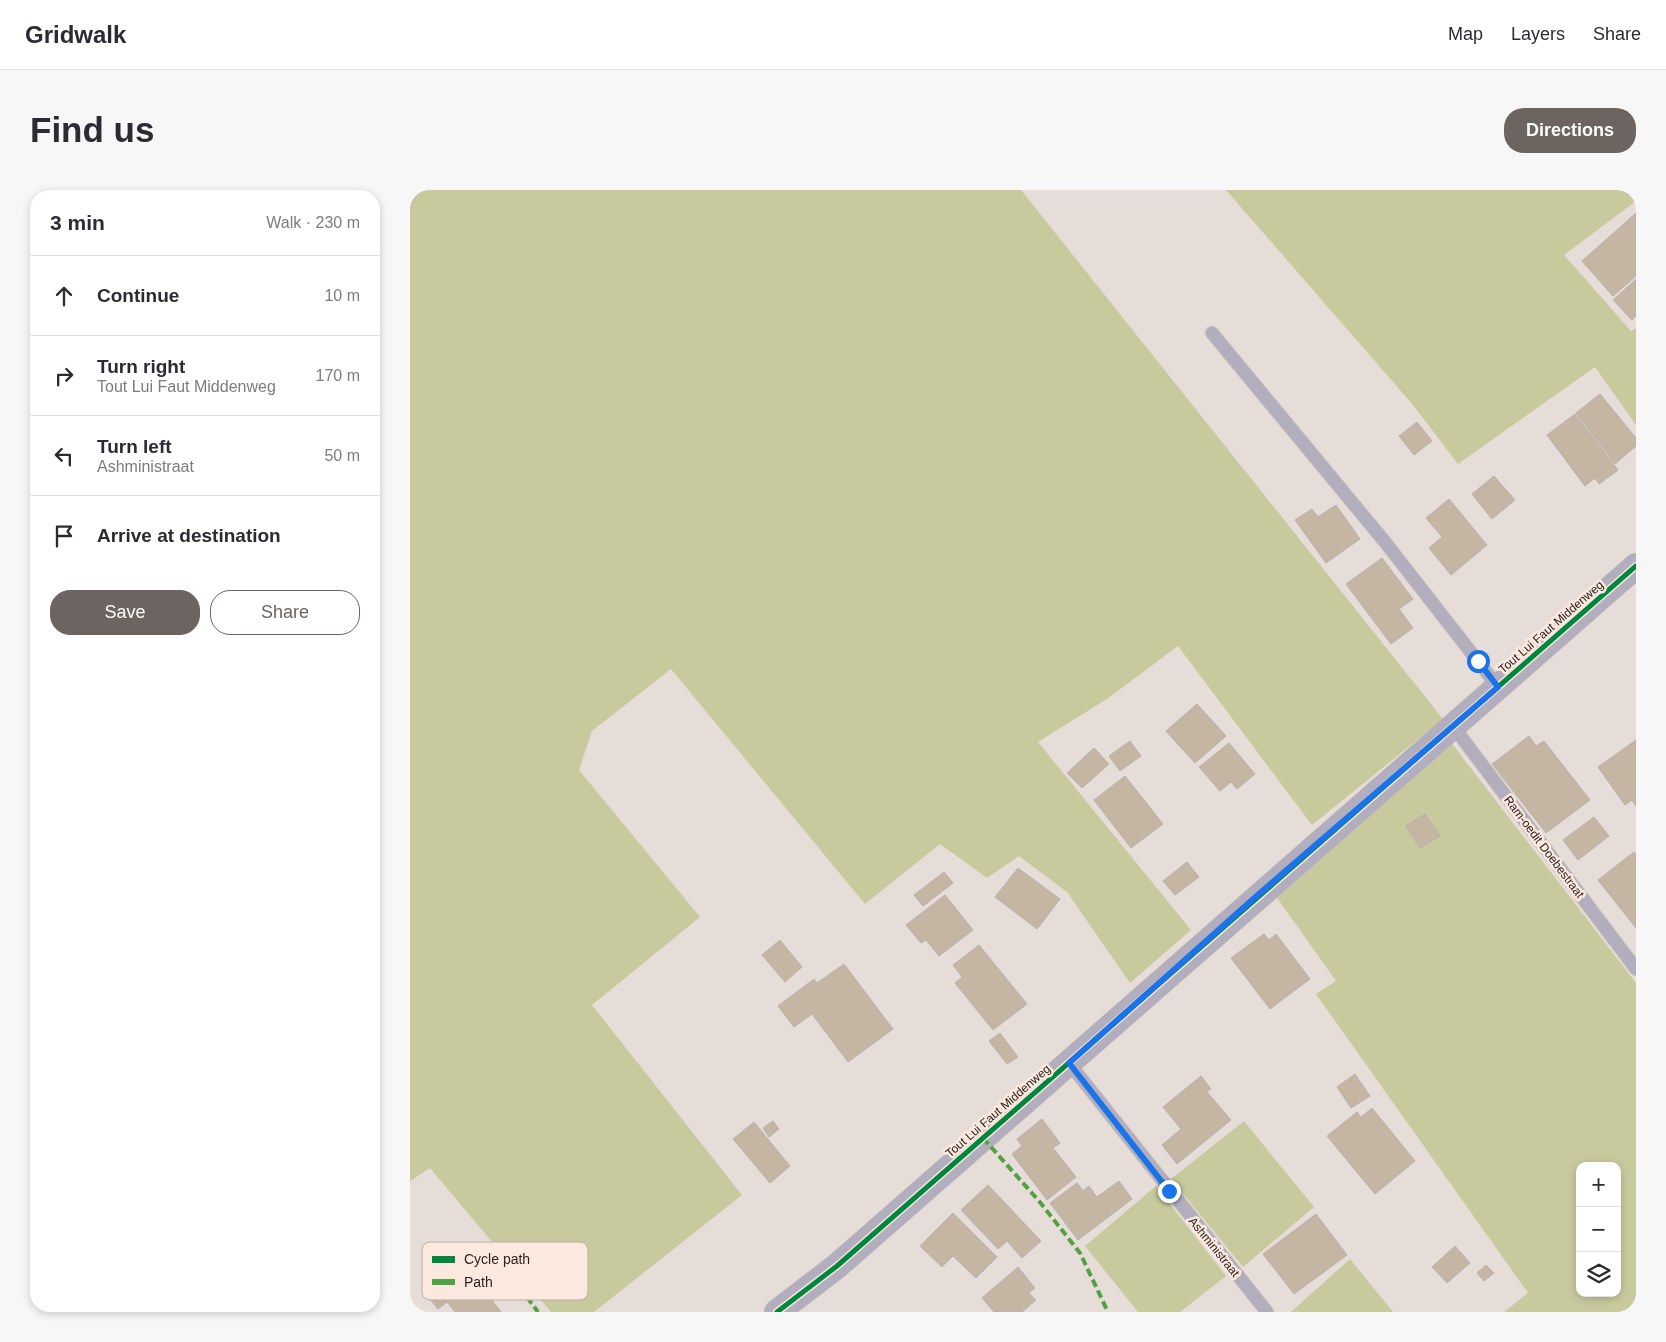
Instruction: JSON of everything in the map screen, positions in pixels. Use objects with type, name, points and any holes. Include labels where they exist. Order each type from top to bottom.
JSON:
[{"type":"street","name":"Tout Lui Faut Middenweg","points":[[777,1312],[837,1266],[1636,566]]},
{"type":"lane","points":[[1212,333],[1385,542],[1498,687]]},
{"type":"lane","name":"Ram-oedit Doebestraat","points":[[1453,726],[1636,969]]},
{"type":"lane","name":"Ashministraat","points":[[1069,1063],[1267,1312]]},
{"type":"green space","points":[[410,190],[1021,190],[1443,719],[1312,825],[1178,646],[1107,699],[1038,742],[1191,930],[1130,983],[1067,892],[1019,856],[987,878],[940,844],[865,904],[671,669],[592,731],[579,770],[700,917],[592,1005],[742,1195],[594,1312],[551,1312],[541,1300],[588,1300],[588,1242],[492,1242],[430,1168],[410,1181]]},
{"type":"green space","points":[[1226,190],[1636,190],[1636,201],[1564,255],[1631,331],[1636,328],[1636,425],[1595,367],[1458,464],[1413,405]]},
{"type":"green space","points":[[1450,741],[1636,983],[1636,1312],[1504,1312],[1528,1293],[1316,994],[1336,981],[1275,895]]},
{"type":"green space","points":[[1244,1121],[1314,1207],[1243,1267],[1171,1179]]},
{"type":"green space","points":[[1156,1186],[1226,1276],[1180,1312],[1138,1312],[1085,1246]]},
{"type":"green space","points":[[1350,1259],[1393,1312],[1291,1312]]},
{"type":"building","points":[[1636,213],[1636,276],[1613,296],[1582,261]]},
{"type":"building","points":[[1636,279],[1636,316],[1632,320],[1613,300]]},
{"type":"building","points":[[1600,394],[1636,438],[1636,446],[1615,464],[1576,413]]},
{"type":"building","points":[[1575,414],[1618,470],[1599,484],[1595,478],[1585,486],[1547,435]]},
{"type":"building","points":[[1417,422],[1432,441],[1414,455],[1399,436]]},
{"type":"building","points":[[1494,476],[1515,500],[1492,519],[1472,494]]},
{"type":"building","points":[[1449,499],[1487,545],[1451,575],[1429,548],[1442,537],[1426,518]]},
{"type":"building","points":[[1336,505],[1360,539],[1326,563],[1295,520],[1312,509],[1318,517]]},
{"type":"building","points":[[1382,558],[1413,599],[1399,609],[1413,628],[1391,644],[1346,584]]},
{"type":"building","points":[[1197,704],[1226,736],[1195,763],[1166,731]]},
{"type":"building","points":[[1529,736],[1536,746],[1544,741],[1590,800],[1546,833],[1492,764]]},
{"type":"building","points":[[1636,740],[1636,806],[1632,800],[1625,805],[1598,767]]},
{"type":"building","points":[[1130,741],[1141,756],[1120,771],[1109,756]]},
{"type":"building","points":[[1229,743],[1255,774],[1237,789],[1231,782],[1220,791],[1199,767]]},
{"type":"building","points":[[1094,748],[1109,764],[1082,788],[1067,773]]},
{"type":"building","points":[[1125,776],[1163,824],[1131,848],[1094,800]]},
{"type":"building","points":[[1425,814],[1440,836],[1420,848],[1406,826]]},
{"type":"building","points":[[1594,817],[1609,836],[1578,860],[1563,840]]},
{"type":"building","points":[[1634,852],[1636,854],[1636,928],[1598,880]]},
{"type":"building","points":[[1187,862],[1199,877],[1175,895],[1163,881]]},
{"type":"building","points":[[1018,868],[1060,899],[1037,929],[995,897]]},
{"type":"building","points":[[944,872],[953,883],[923,906],[914,895]]},
{"type":"building","points":[[945,895],[973,930],[939,956],[926,940],[921,943],[906,925]]},
{"type":"building","points":[[1264,934],[1269,940],[1276,934],[1310,979],[1270,1009],[1231,958]]},
{"type":"building","points":[[780,940],[802,967],[785,982],[762,955]]},
{"type":"building","points":[[979,945],[1027,1004],[993,1030],[955,983],[962,977],[953,965]]},
{"type":"building","points":[[844,964],[893,1029],[848,1062],[812,1014],[794,1027],[778,1006],[814,979],[817,983]]},
{"type":"building","points":[[1000,1033],[1018,1057],[1007,1064],[989,1041]]},
{"type":"building","points":[[1355,1074],[1370,1096],[1351,1108],[1337,1087]]},
{"type":"building","points":[[1201,1076],[1211,1089],[1207,1092],[1231,1120],[1177,1164],[1162,1145],[1181,1129],[1163,1107]]},
{"type":"building","points":[[1372,1108],[1415,1161],[1375,1194],[1327,1136],[1357,1112],[1361,1117]]},
{"type":"building","points":[[1042,1119],[1060,1143],[1053,1148],[1076,1177],[1047,1200],[1012,1154],[1022,1146],[1017,1139]]},
{"type":"building","points":[[773,1121],[779,1129],[769,1137],[763,1128]]},
{"type":"building","points":[[754,1122],[790,1166],[770,1183],[733,1139]]},
{"type":"building","points":[[1119,1181],[1132,1199],[1078,1240],[1050,1203],[1077,1183],[1083,1191],[1089,1186],[1097,1197]]},
{"type":"building","points":[[988,1185],[1041,1241],[1022,1258],[1007,1241],[998,1249],[961,1210]]},
{"type":"building","points":[[953,1213],[997,1257],[976,1278],[953,1256],[942,1267],[920,1246]]},
{"type":"building","points":[[1316,1214],[1347,1255],[1294,1294],[1263,1254]]},
{"type":"building","points":[[1455,1246],[1470,1263],[1447,1283],[1432,1267]]},
{"type":"building","points":[[1486,1265],[1494,1273],[1484,1281],[1477,1273]]},
{"type":"building","points":[[1018,1267],[1035,1288],[1029,1293],[1036,1300],[1022,1312],[994,1312],[982,1298]]},
{"type":"building","points":[[431,1300],[492,1300],[501,1312],[455,1312],[447,1302],[438,1309]]},
{"type":"marked path","points":[[983,1138],[1039,1201],[1080,1253],[1108,1312]]},
{"type":"marked path","points":[[529,1300],[538,1312]]},
{"type":"cycle path","points":[[777,1312],[837,1266],[1636,566]]},
{"type":"route","points":[[1169,1191],[1069,1063],[1251,901],[1498,687],[1478,661]]}]
